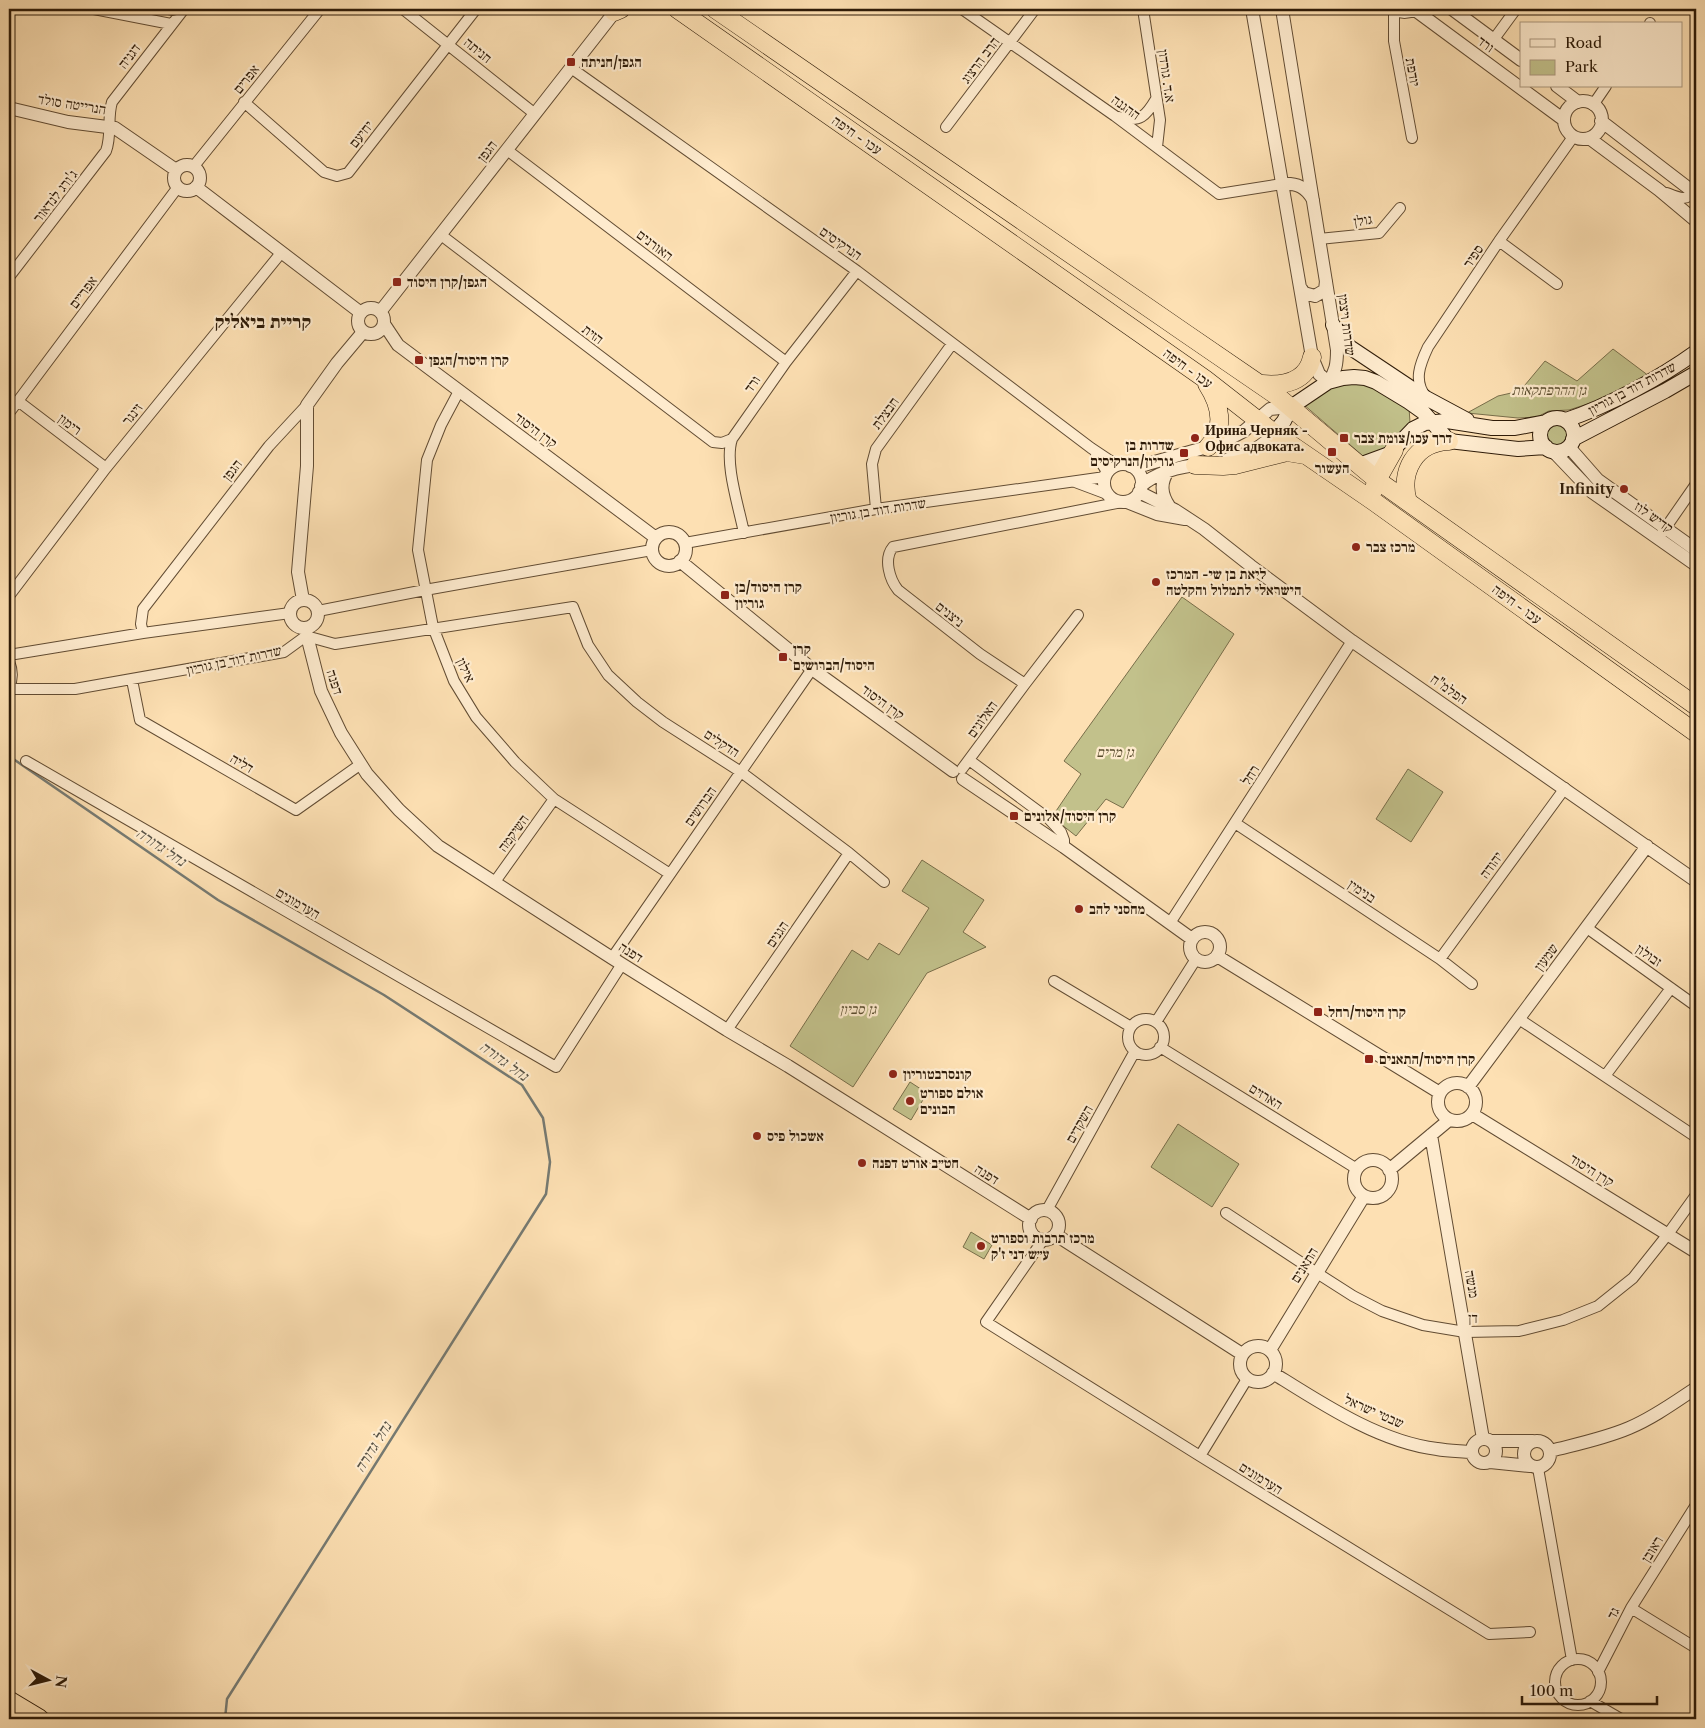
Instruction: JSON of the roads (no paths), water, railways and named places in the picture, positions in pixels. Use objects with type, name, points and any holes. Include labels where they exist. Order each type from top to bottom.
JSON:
[{"type":"highway","name":"עכו - חיפה","points":[[677,9],[1204,379],[1274,433],[1373,501],[1696,733]]},
{"type":"highway","name":"עכו - חיפה","points":[[715,9],[1262,384],[1377,480],[1696,706]]},
{"type":"highway","points":[[1262,384],[1280,385],[1298,379],[1311,365],[1312,357]]},
{"type":"highway","points":[[1204,379],[1218,403],[1220,414],[1217,433],[1213,442],[1208,447]]},
{"type":"highway","points":[[1408,502],[1406,481],[1412,460],[1417,453],[1430,444],[1449,440]]},
{"type":"highway","points":[[1373,501],[1374,487],[1394,450]]},
{"type":"highway","points":[[1195,465],[1235,465],[1286,452],[1306,455]]},
{"type":"highway","points":[[9,1702],[39,1719]]},
{"type":"main road","points":[[1274,433],[1284,421],[1291,407],[1328,382],[1343,378],[1365,378],[1376,382],[1423,412],[1449,440],[1518,449],[1562,451],[1571,443],[1573,428],[1566,420],[1556,418],[1546,422],[1514,428],[1492,428],[1465,420],[1426,398],[1351,348],[1344,342],[1333,325]]},
{"type":"main road","name":"שדרות דוד בן גוריון","points":[[1566,420],[1589,413],[1608,404],[1696,352]]},
{"type":"main road","name":"שדרות דוד בן גוריון","points":[[1571,443],[1696,373]]},
{"type":"main road","points":[[1408,402],[1414,414],[1413,429]]},
{"type":"main road","points":[[1359,465],[1394,450],[1419,425],[1432,422],[1447,422],[1479,425]]},
{"type":"main road","points":[[1546,422],[1541,432],[1543,443],[1550,449]]},
{"type":"street","points":[[94,9],[171,24]]},
{"type":"street","points":[[168,9],[182,10]]},
{"type":"street","name":"אפרים","points":[[194,166],[320,9]]},
{"type":"street","name":"חניתה","points":[[403,9],[535,114]]},
{"type":"street","name":"יחיעם","points":[[244,102],[324,172],[337,176],[348,173],[476,9]]},
{"type":"street","name":"ההגנה","points":[[962,9],[1115,116],[1219,194],[1282,184]]},
{"type":"street","name":"הרב הרצוג","points":[[946,127],[1035,9]]},
{"type":"street","name":"א.ד. גורדון","points":[[1144,9],[1160,120],[1157,147]]},
{"type":"street","points":[[1252,9],[1312,357],[1319,374],[1328,382]]},
{"type":"street","name":"שדרות ויצמן","points":[[1282,9],[1333,325],[1337,358],[1334,374],[1328,382]]},
{"type":"street","points":[[1393,9],[1401,12],[1416,9]]},
{"type":"street","name":"יודפת","points":[[1393,9],[1394,41],[1412,138]]},
{"type":"street","name":"ורד","points":[[1416,9],[1520,87]]},
{"type":"street","name":"ורד","points":[[1452,9],[1520,59]]},
{"type":"street","points":[[1494,39],[1516,9]]},
{"type":"street","name":"דגניה","points":[[109,126],[112,102],[182,10]]},
{"type":"street","name":"הגפן","points":[[382,318],[441,235],[617,10]]},
{"type":"street","name":"הנרקיסים","points":[[571,68],[857,271],[1091,448],[1108,460],[1126,465]]},
{"type":"street","name":"ורד","points":[[1521,88],[1564,120]]},
{"type":"street","points":[[1560,88],[1578,102]]},
{"type":"street","points":[[1593,105],[1605,88]]},
{"type":"street","points":[[1115,116],[1136,119],[1147,114],[1156,99]]},
{"type":"street","points":[[1578,102],[1589,102],[1599,112],[1601,121],[1598,132],[1589,138],[1578,139],[1566,130],[1564,120],[1568,108],[1578,102]]},
{"type":"street","name":"הנרייטה סולד","points":[[9,108],[68,122],[109,126],[123,132],[176,170]]},
{"type":"street","points":[[1601,121],[1683,184],[1696,189],[1687,198],[1681,199],[1659,190]]},
{"type":"street","name":"ג'ורג לנדאור","points":[[9,277],[106,151],[109,126]]},
{"type":"street","name":"ספיר","points":[[1426,398],[1418,379],[1428,347],[1499,241],[1573,137]]},
{"type":"street","points":[[1589,138],[1659,190],[1696,221]]},
{"type":"street","name":"האורנים","points":[[507,150],[786,362]]},
{"type":"street","points":[[182,166],[194,166],[200,176],[196,186],[193,189],[185,190],[178,187],[174,179],[176,170],[182,166]]},
{"type":"street","points":[[1282,184],[1301,186],[1310,194],[1313,200]]},
{"type":"street","points":[[196,186],[361,313]]},
{"type":"street","name":"אפריים","points":[[9,413],[178,187]]},
{"type":"street","name":"גולן","points":[[1319,238],[1379,233],[1400,208]]},
{"type":"street","name":"הזית","points":[[441,235],[713,442],[722,443],[732,439]]},
{"type":"street","points":[[1499,241],[1557,284]]},
{"type":"street","name":"זינגר","points":[[9,596],[106,468],[281,253]]},
{"type":"street","name":"ורד","points":[[732,439],[786,362],[857,271]]},
{"type":"street","points":[[1300,286],[1304,293],[1315,296],[1325,290],[1326,281]]},
{"type":"street","points":[[373,308],[382,318],[380,331],[368,333],[358,325],[358,320],[364,310],[373,308]]},
{"type":"street","name":"קרן היסוד","points":[[382,318],[398,345]]},
{"type":"street","name":"הגפן","points":[[143,633],[140,624],[143,610],[269,446],[307,405],[337,363],[368,333]]},
{"type":"street","name":"קרן היסוד","points":[[368,333],[398,345],[654,544]]},
{"type":"street","name":"חבצלת","points":[[876,509],[872,464],[876,449],[952,344]]},
{"type":"street","name":"אילון","points":[[459,391],[440,425],[427,460],[418,550],[433,627],[454,681],[476,717],[515,762],[554,799],[670,874]]},
{"type":"street","name":"רימון","points":[[18,402],[106,468]]},
{"type":"street","points":[[304,600],[298,572],[307,466],[307,405]]},
{"type":"street","points":[[1274,433],[1268,441],[1232,459],[1168,471],[1151,478],[1132,500],[1125,502],[1116,501],[1107,494],[1104,483],[1106,475],[1116,465],[1137,467],[1208,447],[1236,436],[1270,408],[1291,407]]},
{"type":"street","points":[[732,439],[730,465],[744,533]]},
{"type":"street","name":"קדיש לוז","points":[[1571,443],[1598,480],[1663,533],[1696,565]]},
{"type":"street","name":"הנרקיסים","points":[[1091,448],[1104,464],[1106,475]]},
{"type":"street","name":"קדיש לוז","points":[[1550,449],[1592,492],[1696,550]]},
{"type":"street","points":[[1126,465],[1137,471],[1140,476],[1140,489]]},
{"type":"street","points":[[1168,471],[1162,486],[1162,494],[1169,506]]},
{"type":"street","name":"שדרות דוד בן גוריון","points":[[685,543],[876,509],[1106,475]]},
{"type":"street","name":"שדרות דוד בן גוריון","points":[[1072,481],[1107,494]]},
{"type":"street","points":[[1663,533],[1696,484]]},
{"type":"street","name":"הפלמ\"ח","points":[[1140,489],[1204,529],[1352,640],[1696,881]]},
{"type":"street","name":"הפלמ\"ח","points":[[1125,502],[1157,514],[1188,519]]},
{"type":"street","name":"ניצנים","points":[[1025,684],[980,654],[898,590],[893,584],[890,575],[889,558],[891,550],[893,547],[1125,502]]},
{"type":"street","points":[[318,611],[654,544],[664,532],[679,535],[685,543],[685,554],[680,561],[671,565],[661,564],[656,560],[654,544]]},
{"type":"street","name":"קרן היסוד","points":[[680,561],[812,669],[962,770],[1064,847],[1192,939]]},
{"type":"street","points":[[306,632],[316,622],[318,611],[311,602],[304,600],[293,605],[290,613],[291,620],[306,632],[335,644],[433,627]]},
{"type":"street","name":"הדקלים","points":[[433,627],[573,607],[588,645],[608,675],[636,702],[663,722],[741,772],[849,852],[884,882]]},
{"type":"street","points":[[9,655],[143,633],[290,613]]},
{"type":"street","name":"האלונים","points":[[962,770],[1078,615]]},
{"type":"street","name":"שדרות דוד בן גוריון","points":[[9,689],[75,689],[284,652],[306,632]]},
{"type":"street","name":"דפנה","points":[[306,632],[321,691],[341,733],[368,774],[399,810],[438,846],[617,961],[1031,1219]]},
{"type":"street","name":"רחל","points":[[1170,923],[1352,640]]},
{"type":"street","points":[[9,661],[12,681],[9,689]]},
{"type":"street","name":"הברושים","points":[[556,1067],[670,874],[812,669]]},
{"type":"street","name":"דליה","points":[[132,680],[140,720],[296,810],[361,764]]},
{"type":"street","name":"הערמונים","points":[[26,762],[556,1067]]},
{"type":"street","points":[[962,770],[1050,818],[1061,832],[1064,847]]},
{"type":"street","name":"יהודה","points":[[1440,959],[1565,788]]},
{"type":"street","name":"השיקמה","points":[[494,883],[554,799]]},
{"type":"street","name":"בנימין","points":[[1235,823],[1440,959],[1472,984]]},
{"type":"street","name":"שמעון","points":[[1468,1087],[1648,846]]},
{"type":"street","name":"הגנים","points":[[727,1030],[849,852]]},
{"type":"street","name":"זבולון","points":[[1587,928],[1696,1006]]},
{"type":"street","points":[[1204,932],[1213,935],[1217,938],[1220,947],[1217,956],[1209,962],[1196,959],[1190,952],[1192,939],[1204,932]]},
{"type":"street","points":[[1217,956],[1440,1093]]},
{"type":"street","points":[[1156,1022],[1196,959]]},
{"type":"street","points":[[1054,981],[1131,1027]]},
{"type":"street","points":[[1605,1076],[1671,988]]},
{"type":"street","points":[[1144,1019],[1156,1022],[1162,1029],[1163,1035],[1160,1047],[1147,1055],[1135,1051],[1128,1038],[1131,1027],[1138,1020],[1144,1019]]},
{"type":"street","points":[[1519,1019],[1696,1137]]},
{"type":"street","name":"הארזים","points":[[1160,1047],[1357,1169]]},
{"type":"street","name":"השקדים","points":[[1047,1210],[1135,1051]]},
{"type":"street","points":[[1450,1084],[1462,1084],[1468,1087],[1475,1097],[1475,1109],[1472,1114],[1462,1121],[1449,1120],[1444,1117],[1438,1105],[1440,1093],[1450,1084]]},
{"type":"street","name":"קרן היסוד","points":[[1472,1114],[1696,1252]]},
{"type":"street","points":[[1389,1170],[1449,1120]]},
{"type":"street","name":"מנשה","points":[[1431,1135],[1465,1332],[1487,1440]]},
{"type":"street","points":[[1373,1160],[1380,1162],[1389,1170],[1392,1182],[1387,1193],[1376,1198],[1364,1196],[1356,1187],[1355,1175],[1357,1169],[1367,1162],[1373,1160]]},
{"type":"street","name":"דן","points":[[1226,1213],[1353,1296],[1382,1311],[1423,1325],[1465,1332],[1519,1331],[1563,1320],[1598,1306],[1633,1278],[1696,1195]]},
{"type":"street","name":"התאנים","points":[[1270,1350],[1364,1196]]},
{"type":"street","points":[[1047,1210],[1056,1215],[1059,1230],[1056,1235],[1048,1240],[1038,1239],[1031,1233],[1031,1219],[1037,1212],[1047,1210]]},
{"type":"street","points":[[1056,1235],[1242,1354]]},
{"type":"street","name":"הערמונים","points":[[1043,1240],[986,1322],[1489,1634],[1530,1632]]},
{"type":"street","points":[[1258,1346],[1270,1350],[1276,1363],[1273,1373],[1269,1378],[1259,1382],[1247,1379],[1240,1370],[1239,1364],[1242,1354],[1247,1349],[1258,1346]]},
{"type":"street","name":"שבטי ישראל","points":[[1273,1373],[1353,1421],[1390,1438],[1435,1449],[1471,1452]]},
{"type":"street","points":[[1200,1456],[1247,1379]]},
{"type":"street","points":[[1550,1451],[1602,1438],[1631,1427],[1661,1411],[1696,1388]]},
{"type":"street","points":[[1487,1440],[1496,1448],[1496,1452],[1490,1462]]},
{"type":"street","points":[[1476,1441],[1533,1441],[1542,1442],[1548,1447],[1550,1456],[1547,1464],[1534,1467],[1490,1462],[1482,1463],[1474,1459],[1471,1452],[1476,1441]]},
{"type":"street","points":[[1533,1441],[1526,1446],[1524,1459],[1534,1467],[1572,1660]]},
{"type":"street","name":"ראובן","points":[[1631,1608],[1696,1505]]},
{"type":"street","name":"גד","points":[[1598,1672],[1631,1608],[1696,1648]]},
{"type":"street","points":[[1580,1659],[1588,1661],[1598,1672],[1600,1688],[1596,1696],[1590,1701],[1575,1705],[1567,1702],[1556,1691],[1556,1675],[1559,1668],[1565,1663],[1580,1659]]},
{"type":"street","points":[[1590,1701],[1621,1719]]},
{"type":"waterway","name":"נחל גדורה","points":[[9,756],[218,900],[384,995],[522,1085],[543,1118],[550,1162],[546,1194],[227,1699],[225,1719]]},
{"type":"place","name":"הגפן/חניתה","points":[[571,62]]},
{"type":"place","name":"הגפן/קרן היסוד","points":[[397,282]]},
{"type":"place","name":"קרן היסוד/הגפן","points":[[419,360]]},
{"type":"place","name":"Ирина Черняк - Офис адвоката.","points":[[1195,438]]},
{"type":"place","name":"דרך עכו/צומת צבר","points":[[1344,438]]},
{"type":"place","name":"העשור","points":[[1332,452]]},
{"type":"place","name":"שדרות בן גוריון/הנרקיסים","points":[[1184,453]]},
{"type":"place","name":"Infinity","points":[[1624,489]]},
{"type":"place","name":"מרכז צבר","points":[[1356,547]]},
{"type":"place","name":"ליאת בן שי- המרכז הישראלי לתמלול והקלטה","points":[[1156,582]]},
{"type":"place","name":"קרן היסוד/בן גוריון","points":[[725,595]]},
{"type":"place","name":"קרן היסוד/הברושים","points":[[783,657]]},
{"type":"place","name":"קרן היסוד/אלונים","points":[[1014,816]]},
{"type":"place","name":"מחסני להב","points":[[1079,909]]},
{"type":"place","name":"קרן היסוד/רחל","points":[[1318,1012]]},
{"type":"place","name":"קרן היסוד/התאנים","points":[[1369,1059]]},
{"type":"place","name":"קונסרבטוריון","points":[[893,1074]]},
{"type":"place","name":"אולם ספורט הבונים","points":[[910,1101]]},
{"type":"place","name":"אשכול פיס","points":[[757,1136]]},
{"type":"place","name":"חט״ב אורט דפנה","points":[[862,1163]]},
{"type":"place","name":"מרכז תרבות וספורט ע״ש דני ז'ק","points":[[981,1246]]},
{"type":"district","name":"קריית ביאליק","points":[[263,321]]},
{"type":"park label","name":"גן ההרפתקאות","points":[[1549,390]]},
{"type":"park label","name":"גן מרים","points":[[1115,752]]},
{"type":"park label","name":"גן סביון","points":[[858,1009]]}]
